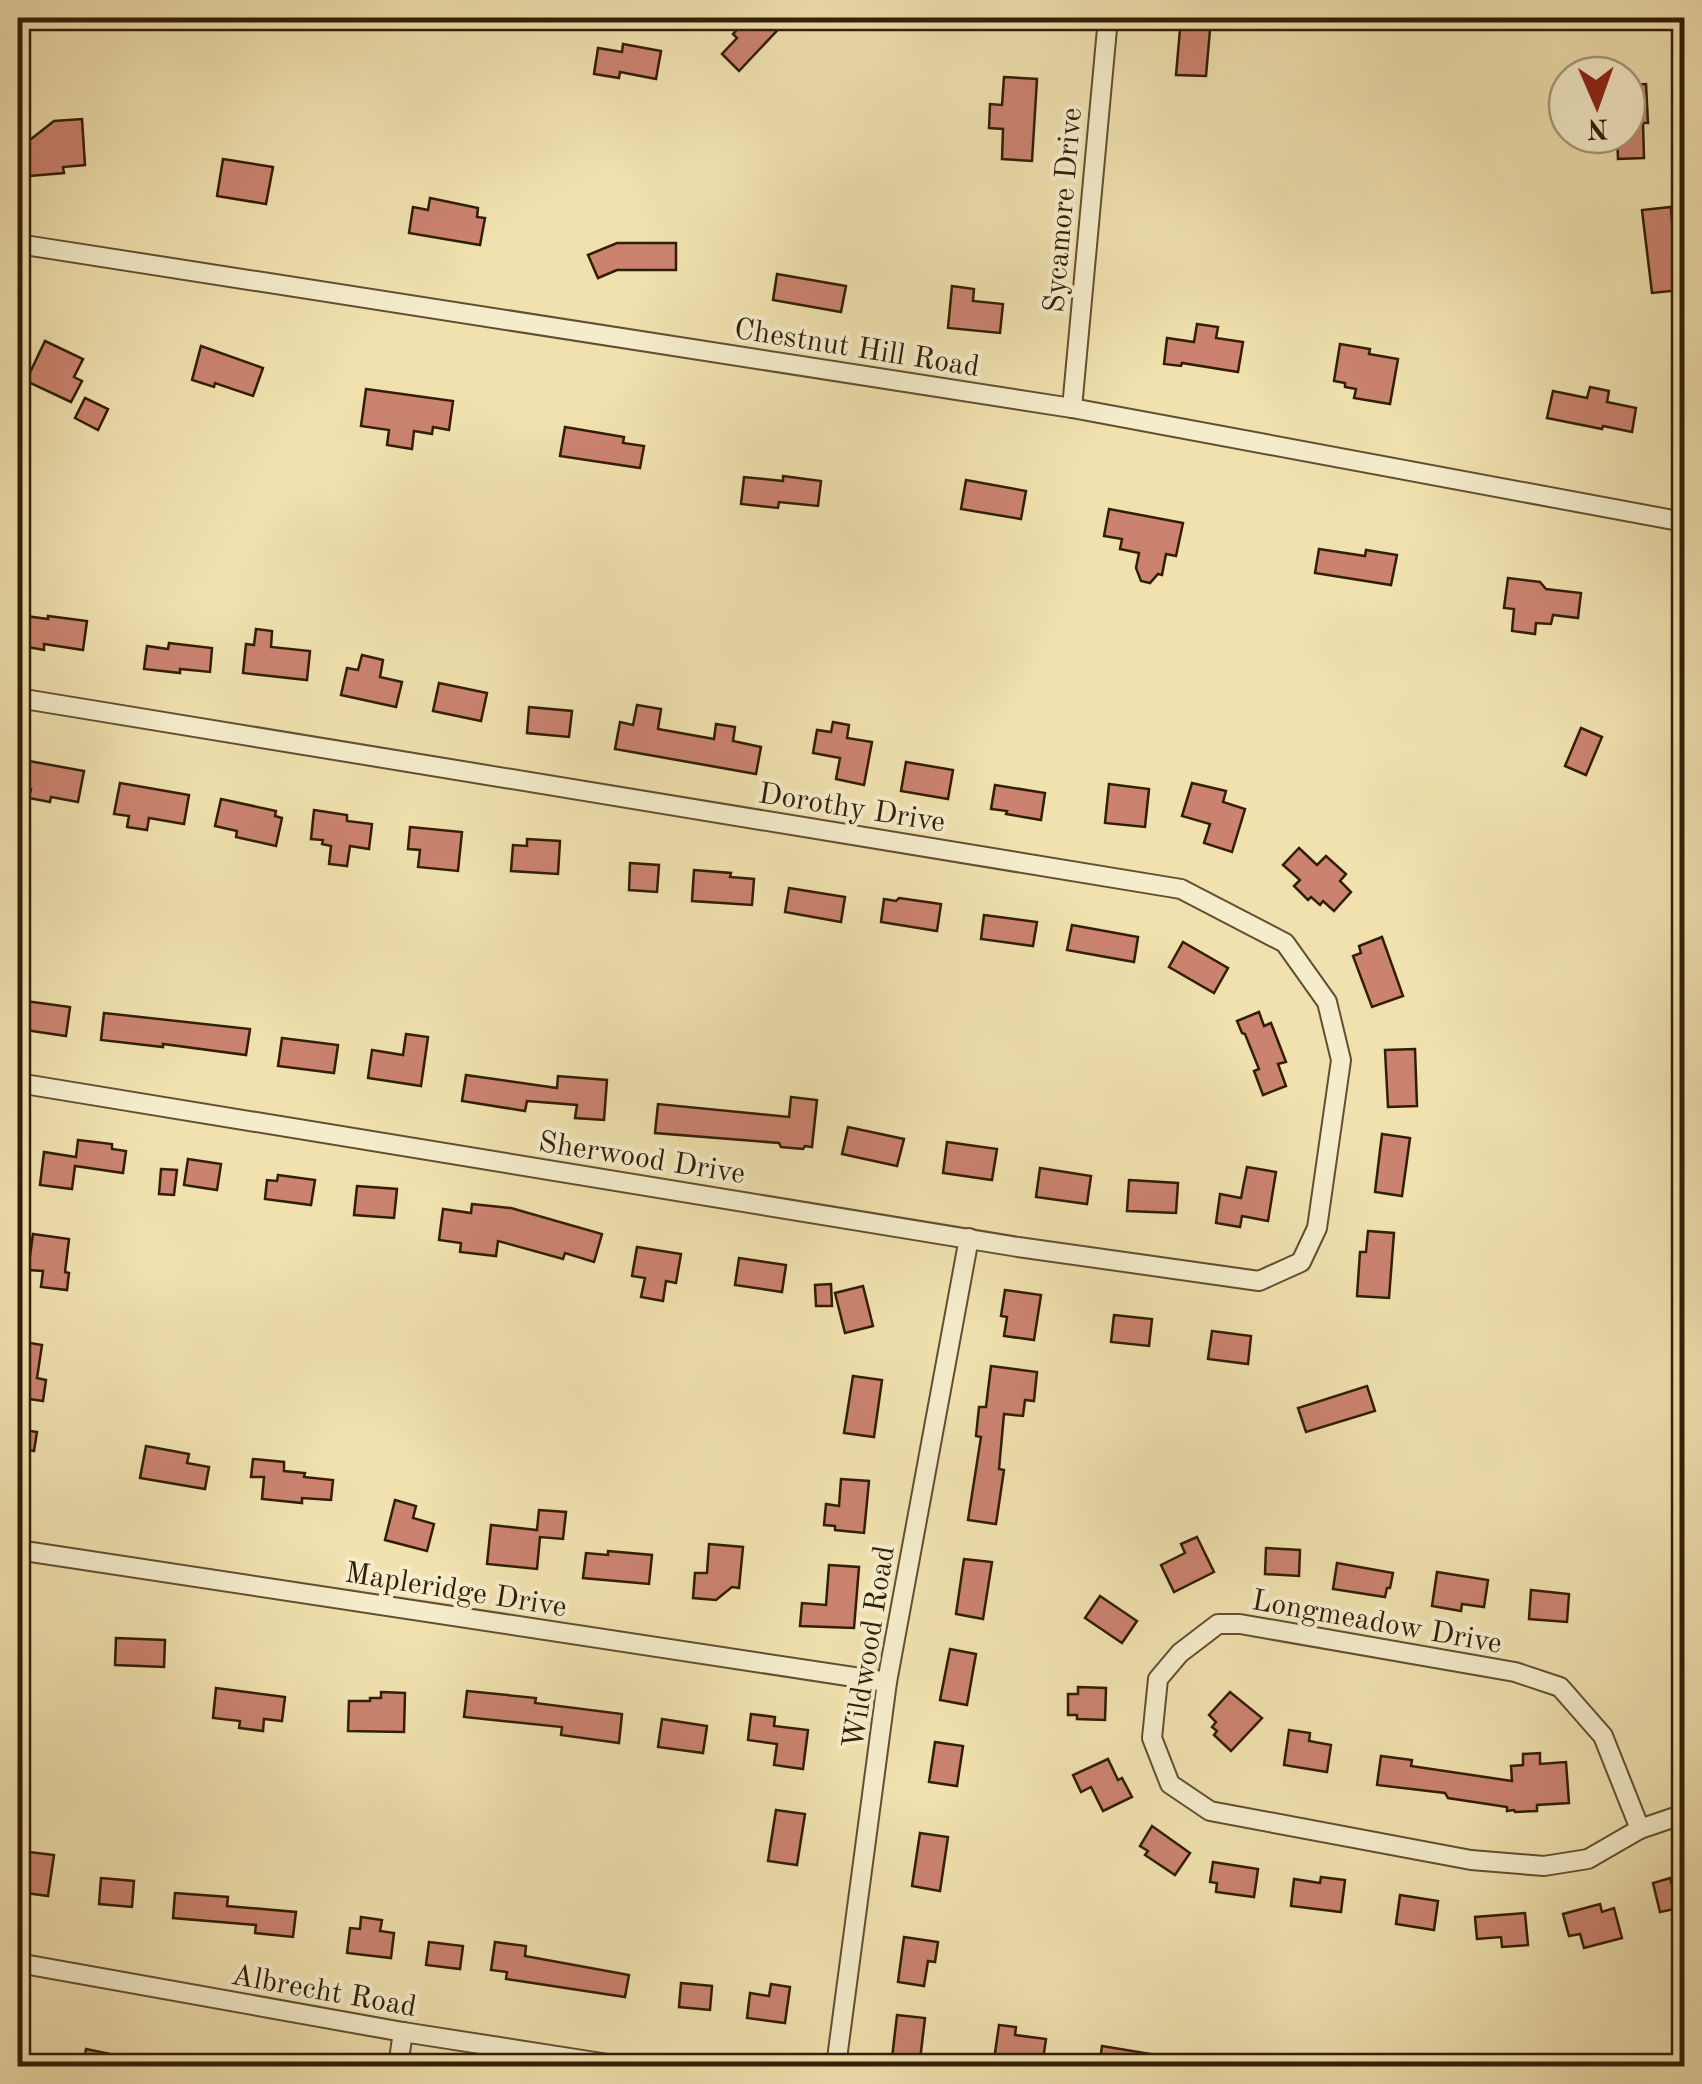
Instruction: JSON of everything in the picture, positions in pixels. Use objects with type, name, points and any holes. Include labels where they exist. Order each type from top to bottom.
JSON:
[{"type":"street","name":"Sycamore Drive","points":[[1072,408],[1108,18]]},
{"type":"street","name":"Chestnut Hill Road","points":[[18,244],[1072,408],[1684,522]]},
{"type":"street","name":"Dorothy Drive","points":[[18,698],[1181,889],[1285,942],[1327,1002],[1341,1060],[1316,1228],[1301,1262],[1259,1281]]},
{"type":"street","name":"Sherwood Drive","points":[[18,1083],[969,1238],[1259,1281]]},
{"type":"street","name":"Wildwood Road","points":[[836,2066],[887,1682],[969,1238]]},
{"type":"street","name":"Mapleridge Drive","points":[[18,1550],[887,1682]]},
{"type":"street","name":"Longmeadow Drive","points":[[1640,1829],[1604,1736],[1560,1688],[1515,1672],[1240,1624],[1218,1624],[1180,1654],[1158,1679],[1152,1738],[1164,1769],[1170,1784],[1210,1811],[1471,1860],[1544,1866],[1588,1859],[1640,1829],[1684,1814]]},
{"type":"street","name":"Albrecht Road","points":[[18,1962],[403,2032],[621,2066]]},
{"type":"street","points":[[398,2066],[403,2032]]},
{"type":"building","points":[[748,18],[789,18],[739,71],[722,54]]},
{"type":"building","points":[[1181,18],[1211,18],[1206,76],[1176,75]]},
{"type":"building","points":[[623,44],[661,51],[656,79],[620,72],[619,78],[594,74],[598,48],[622,52]]},
{"type":"building","points":[[1004,77],[1037,79],[1032,161],[1002,159],[1003,129],[989,128],[990,104],[1002,105]]},
{"type":"building","points":[[82,119],[85,165],[63,167],[64,173],[18,177],[18,144],[26,143],[54,121]]},
{"type":"building","points":[[1618,155],[1644,155],[1644,158],[1618,159]]},
{"type":"building","points":[[223,159],[273,167],[266,204],[217,196]]},
{"type":"building","points":[[430,198],[478,208],[477,217],[485,218],[480,245],[409,233],[413,207],[428,210]]},
{"type":"building","points":[[1671,207],[1682,290],[1652,293],[1642,210]]},
{"type":"building","points":[[617,243],[676,243],[676,270],[617,270],[598,278],[588,255]]},
{"type":"building","points":[[777,274],[846,286],[841,312],[773,300]]},
{"type":"building","points":[[952,286],[974,289],[973,301],[1003,304],[1000,333],[948,328]]},
{"type":"building","points":[[1197,324],[1218,327],[1216,338],[1243,342],[1238,372],[1164,364],[1167,338],[1194,342]]},
{"type":"building","points":[[45,341],[83,359],[74,377],[82,381],[71,402],[26,381]]},
{"type":"building","points":[[1340,344],[1398,359],[1390,404],[1354,398],[1356,389],[1334,381]]},
{"type":"building","points":[[201,346],[263,368],[253,396],[192,380]]},
{"type":"building","points":[[1590,387],[1609,391],[1607,402],[1636,408],[1632,432],[1547,418],[1553,391],[1587,398]]},
{"type":"building","points":[[366,389],[453,401],[449,430],[433,427],[432,434],[414,431],[412,449],[387,445],[389,430],[361,426]]},
{"type":"building","points":[[85,398],[108,409],[98,430],[75,418]]},
{"type":"building","points":[[565,427],[624,437],[623,443],[644,446],[640,468],[560,456]]},
{"type":"building","points":[[783,476],[821,481],[818,506],[779,502],[778,508],[741,504],[744,477],[783,481]]},
{"type":"building","points":[[966,480],[1026,491],[1021,519],[961,509]]},
{"type":"building","points":[[1109,509],[1183,523],[1176,556],[1166,554],[1162,575],[1158,574],[1150,583],[1141,581],[1136,568],[1139,553],[1120,549],[1122,539],[1104,536]]},
{"type":"building","points":[[1319,549],[1365,556],[1366,550],[1397,555],[1391,585],[1315,573]]},
{"type":"building","points":[[1508,578],[1540,582],[1546,589],[1581,593],[1578,618],[1553,615],[1551,624],[1536,623],[1535,634],[1512,631],[1514,609],[1504,608]]},
{"type":"building","points":[[26,616],[87,621],[83,650],[44,644],[44,650],[22,646]]},
{"type":"building","points":[[256,629],[272,631],[271,647],[310,651],[307,680],[243,673],[246,644],[254,645]]},
{"type":"building","points":[[169,643],[212,648],[210,672],[144,669],[147,646],[168,649]]},
{"type":"building","points":[[362,655],[383,660],[380,677],[402,682],[396,707],[341,695],[347,668],[358,670]]},
{"type":"building","points":[[439,683],[487,693],[481,721],[433,711]]},
{"type":"building","points":[[637,705],[661,709],[658,729],[714,739],[716,724],[735,727],[733,741],[761,747],[756,774],[615,749],[620,722],[633,725]]},
{"type":"building","points":[[529,707],[572,711],[569,737],[527,733]]},
{"type":"building","points":[[833,722],[849,725],[847,738],[872,742],[864,785],[836,779],[840,758],[813,753],[817,730],[831,732]]},
{"type":"building","points":[[1581,728],[1602,737],[1586,775],[1565,766]]},
{"type":"building","points":[[18,759],[84,771],[78,802],[29,798],[31,789],[18,787]]},
{"type":"building","points":[[906,762],[953,770],[948,799],[901,791]]},
{"type":"building","points":[[120,783],[189,795],[184,824],[149,818],[147,830],[127,827],[129,816],[114,814]]},
{"type":"building","points":[[1192,783],[1226,791],[1223,802],[1245,809],[1232,852],[1204,843],[1210,824],[1182,816]]},
{"type":"building","points":[[1109,784],[1149,789],[1145,827],[1105,823]]},
{"type":"building","points":[[995,785],[1045,793],[1041,820],[991,809]]},
{"type":"building","points":[[221,799],[276,811],[275,816],[282,818],[276,846],[236,837],[237,831],[215,826]]},
{"type":"building","points":[[314,810],[372,824],[369,849],[350,846],[347,866],[329,864],[331,846],[322,844],[323,840],[311,839]]},
{"type":"building","points":[[410,827],[462,832],[458,871],[418,867],[420,850],[408,849]]},
{"type":"building","points":[[527,839],[560,841],[558,874],[511,871],[513,845],[527,846]]},
{"type":"building","points":[[1299,848],[1317,865],[1326,856],[1346,874],[1340,881],[1351,892],[1334,911],[1323,901],[1320,905],[1311,897],[1308,900],[1294,886],[1300,880],[1283,865]]},
{"type":"building","points":[[630,863],[659,865],[657,892],[629,890]]},
{"type":"building","points":[[694,870],[754,879],[752,905],[692,901]]},
{"type":"building","points":[[789,888],[845,897],[841,922],[785,912]]},
{"type":"building","points":[[884,899],[941,904],[937,931],[881,922]]},
{"type":"building","points":[[984,915],[1037,922],[1033,946],[981,939]]},
{"type":"building","points":[[1072,925],[1138,937],[1134,962],[1067,950]]},
{"type":"building","points":[[1382,937],[1403,996],[1372,1007],[1353,956],[1361,953],[1359,946]]},
{"type":"building","points":[[1183,942],[1228,968],[1214,993],[1169,967]]},
{"type":"building","points":[[18,1000],[70,1007],[66,1036],[18,1029]]},
{"type":"building","points":[[1259,1012],[1264,1026],[1271,1023],[1286,1062],[1278,1064],[1286,1086],[1263,1095],[1254,1071],[1259,1069],[1237,1021]]},
{"type":"building","points":[[104,1013],[250,1029],[246,1055],[101,1040]]},
{"type":"building","points":[[406,1034],[428,1037],[421,1086],[368,1078],[372,1050],[403,1055]]},
{"type":"building","points":[[282,1038],[338,1045],[334,1073],[278,1066]]},
{"type":"building","points":[[1415,1049],[1417,1106],[1388,1107],[1385,1050]]},
{"type":"building","points":[[466,1075],[557,1088],[558,1076],[607,1080],[604,1120],[575,1118],[577,1105],[527,1101],[525,1111],[462,1101]]},
{"type":"building","points":[[791,1097],[817,1100],[812,1147],[655,1133],[658,1104],[789,1117]]},
{"type":"building","points":[[848,1127],[904,1139],[897,1166],[842,1154]]},
{"type":"building","points":[[1382,1134],[1410,1138],[1402,1196],[1375,1192]]},
{"type":"building","points":[[78,1140],[112,1144],[112,1149],[126,1151],[123,1173],[75,1166],[72,1189],[40,1185],[44,1152],[76,1157]]},
{"type":"building","points":[[947,1142],[997,1149],[992,1180],[943,1173]]},
{"type":"building","points":[[188,1159],[221,1164],[217,1190],[184,1185]]},
{"type":"building","points":[[1247,1167],[1276,1172],[1268,1221],[1242,1216],[1240,1227],[1216,1223],[1220,1194],[1241,1198]]},
{"type":"building","points":[[1040,1168],[1091,1176],[1087,1204],[1036,1197]]},
{"type":"building","points":[[161,1169],[177,1170],[174,1195],[159,1194]]},
{"type":"building","points":[[278,1175],[315,1180],[311,1205],[265,1199],[267,1180],[277,1181]]},
{"type":"building","points":[[1129,1180],[1178,1183],[1176,1213],[1127,1211]]},
{"type":"building","points":[[357,1186],[397,1189],[394,1218],[354,1215]]},
{"type":"building","points":[[472,1204],[511,1208],[602,1234],[594,1262],[565,1253],[563,1259],[498,1241],[496,1256],[460,1252],[461,1243],[439,1240],[443,1209],[471,1213]]},
{"type":"building","points":[[1368,1231],[1394,1233],[1389,1298],[1357,1296],[1360,1252],[1366,1252]]},
{"type":"building","points":[[33,1234],[69,1239],[67,1290],[41,1287],[43,1271],[28,1270]]},
{"type":"building","points":[[637,1247],[681,1254],[676,1283],[666,1281],[663,1301],[641,1297],[645,1278],[632,1276]]},
{"type":"building","points":[[739,1258],[786,1265],[782,1292],[735,1285]]},
{"type":"building","points":[[831,1284],[832,1306],[816,1306],[815,1285]]},
{"type":"building","points":[[863,1286],[873,1326],[845,1333],[835,1293]]},
{"type":"building","points":[[1005,1290],[1041,1295],[1034,1340],[1004,1336],[1007,1317],[1001,1316]]},
{"type":"building","points":[[1114,1315],[1152,1319],[1149,1346],[1111,1342]]},
{"type":"building","points":[[1212,1331],[1251,1336],[1248,1364],[1208,1359]]},
{"type":"building","points":[[18,1341],[42,1345],[37,1378],[46,1380],[43,1401],[22,1398],[24,1379],[18,1378]]},
{"type":"building","points":[[991,1366],[1037,1372],[1034,1401],[1025,1400],[1023,1416],[1004,1414],[999,1469],[1004,1470],[996,1524],[968,1520],[981,1437],[976,1436],[979,1407],[986,1407]]},
{"type":"building","points":[[853,1376],[882,1380],[874,1437],[844,1433]]},
{"type":"building","points":[[1367,1386],[1375,1411],[1306,1432],[1298,1408]]},
{"type":"building","points":[[18,1429],[37,1432],[34,1451],[18,1448]]},
{"type":"building","points":[[146,1446],[189,1454],[187,1463],[209,1467],[205,1489],[140,1478]]},
{"type":"building","points":[[253,1459],[284,1462],[284,1471],[333,1480],[331,1500],[302,1498],[302,1503],[262,1499],[264,1477],[251,1477]]},
{"type":"building","points":[[841,1479],[869,1481],[864,1533],[824,1525],[826,1504],[839,1506]]},
{"type":"building","points":[[395,1500],[416,1506],[413,1518],[434,1524],[427,1551],[385,1540]]},
{"type":"building","points":[[539,1510],[566,1512],[563,1539],[540,1537],[537,1569],[487,1564],[491,1525],[537,1530]]},
{"type":"building","points":[[1197,1537],[1214,1572],[1174,1592],[1161,1565],[1185,1553],[1181,1544]]},
{"type":"building","points":[[709,1544],[743,1547],[739,1588],[732,1587],[716,1600],[693,1598],[695,1573],[707,1573]]},
{"type":"building","points":[[1266,1548],[1300,1550],[1299,1576],[1265,1574]]},
{"type":"building","points":[[608,1551],[652,1555],[649,1584],[583,1578],[586,1553],[608,1555]]},
{"type":"building","points":[[964,1559],[992,1562],[983,1619],[956,1614]]},
{"type":"building","points":[[1337,1563],[1393,1573],[1385,1597],[1333,1589]]},
{"type":"building","points":[[829,1565],[859,1567],[854,1628],[800,1626],[802,1603],[826,1605]]},
{"type":"building","points":[[1437,1572],[1488,1580],[1484,1607],[1462,1604],[1461,1611],[1432,1606]]},
{"type":"building","points":[[1531,1590],[1569,1594],[1567,1622],[1529,1619]]},
{"type":"building","points":[[1100,1596],[1137,1621],[1122,1643],[1085,1618]]},
{"type":"building","points":[[116,1638],[165,1640],[164,1667],[115,1665]]},
{"type":"building","points":[[950,1649],[976,1654],[967,1705],[940,1700]]},
{"type":"building","points":[[1078,1687],[1106,1688],[1105,1720],[1068,1715],[1068,1694],[1078,1694]]},
{"type":"building","points":[[216,1688],[285,1697],[282,1721],[264,1719],[263,1731],[239,1728],[240,1721],[213,1718]]},
{"type":"building","points":[[467,1691],[536,1698],[535,1703],[622,1714],[619,1743],[561,1735],[562,1727],[464,1717]]},
{"type":"building","points":[[381,1692],[405,1693],[404,1732],[348,1731],[349,1701],[381,1698]]},
{"type":"building","points":[[1230,1692],[1262,1718],[1231,1751],[1214,1735],[1217,1731],[1212,1727],[1216,1722],[1209,1715]]},
{"type":"building","points":[[751,1714],[775,1717],[774,1726],[808,1730],[803,1769],[774,1765],[777,1744],[748,1740]]},
{"type":"building","points":[[662,1719],[707,1726],[703,1753],[658,1747]]},
{"type":"building","points":[[1289,1730],[1310,1733],[1309,1741],[1331,1745],[1327,1772],[1284,1765]]},
{"type":"building","points":[[935,1742],[963,1746],[957,1786],[929,1782]]},
{"type":"building","points":[[1540,1753],[1540,1764],[1566,1762],[1569,1803],[1537,1805],[1537,1811],[1515,1812],[1507,1811],[1507,1807],[1448,1798],[1445,1793],[1377,1785],[1381,1756],[1412,1760],[1411,1766],[1512,1781],[1511,1766],[1523,1765],[1523,1754]]},
{"type":"building","points":[[1108,1759],[1132,1797],[1103,1811],[1091,1787],[1081,1792],[1073,1775]]},
{"type":"building","points":[[776,1810],[805,1814],[797,1865],[768,1861]]},
{"type":"building","points":[[1152,1826],[1190,1853],[1175,1875],[1145,1855],[1148,1851],[1140,1846]]},
{"type":"building","points":[[920,1833],[948,1837],[940,1891],[912,1886]]},
{"type":"building","points":[[21,1851],[54,1855],[48,1896],[18,1892]]},
{"type":"building","points":[[1213,1862],[1258,1869],[1254,1897],[1216,1892],[1217,1883],[1210,1882]]},
{"type":"building","points":[[1321,1877],[1345,1880],[1341,1912],[1291,1906],[1294,1879],[1320,1883]]},
{"type":"building","points":[[101,1878],[134,1881],[132,1907],[99,1904]]},
{"type":"building","points":[[1670,1878],[1672,1885],[1684,1882],[1684,1907],[1660,1912],[1653,1883]]},
{"type":"building","points":[[175,1893],[228,1897],[227,1906],[296,1912],[293,1937],[255,1933],[256,1925],[173,1918]]},
{"type":"building","points":[[1400,1895],[1438,1901],[1434,1930],[1396,1924]]},
{"type":"building","points":[[1600,1904],[1602,1912],[1614,1908],[1622,1938],[1584,1948],[1580,1934],[1569,1936],[1563,1914]]},
{"type":"building","points":[[1525,1913],[1528,1945],[1502,1947],[1501,1937],[1477,1939],[1475,1917]]},
{"type":"building","points":[[361,1917],[382,1920],[380,1931],[394,1933],[391,1958],[347,1953],[350,1928],[360,1929]]},
{"type":"building","points":[[904,1937],[938,1942],[935,1962],[928,1961],[924,1986],[898,1982]]},
{"type":"building","points":[[429,1942],[463,1946],[460,1969],[426,1965]]},
{"type":"building","points":[[495,1942],[526,1946],[525,1956],[629,1975],[625,1997],[506,1979],[507,1972],[491,1970]]},
{"type":"building","points":[[681,1983],[712,1986],[710,2010],[679,2007]]},
{"type":"building","points":[[771,1984],[790,1987],[785,2023],[747,2018],[750,1993],[769,1996]]},
{"type":"building","points":[[897,2015],[925,2018],[920,2060],[892,2058]]},
{"type":"building","points":[[999,2025],[1016,2027],[1015,2035],[1046,2039],[1042,2066],[994,2060]]},
{"type":"building","points":[[1102,2046],[1169,2057],[1169,2066],[1099,2066]]},
{"type":"building","points":[[86,2049],[134,2059],[133,2066],[83,2066]]}]
